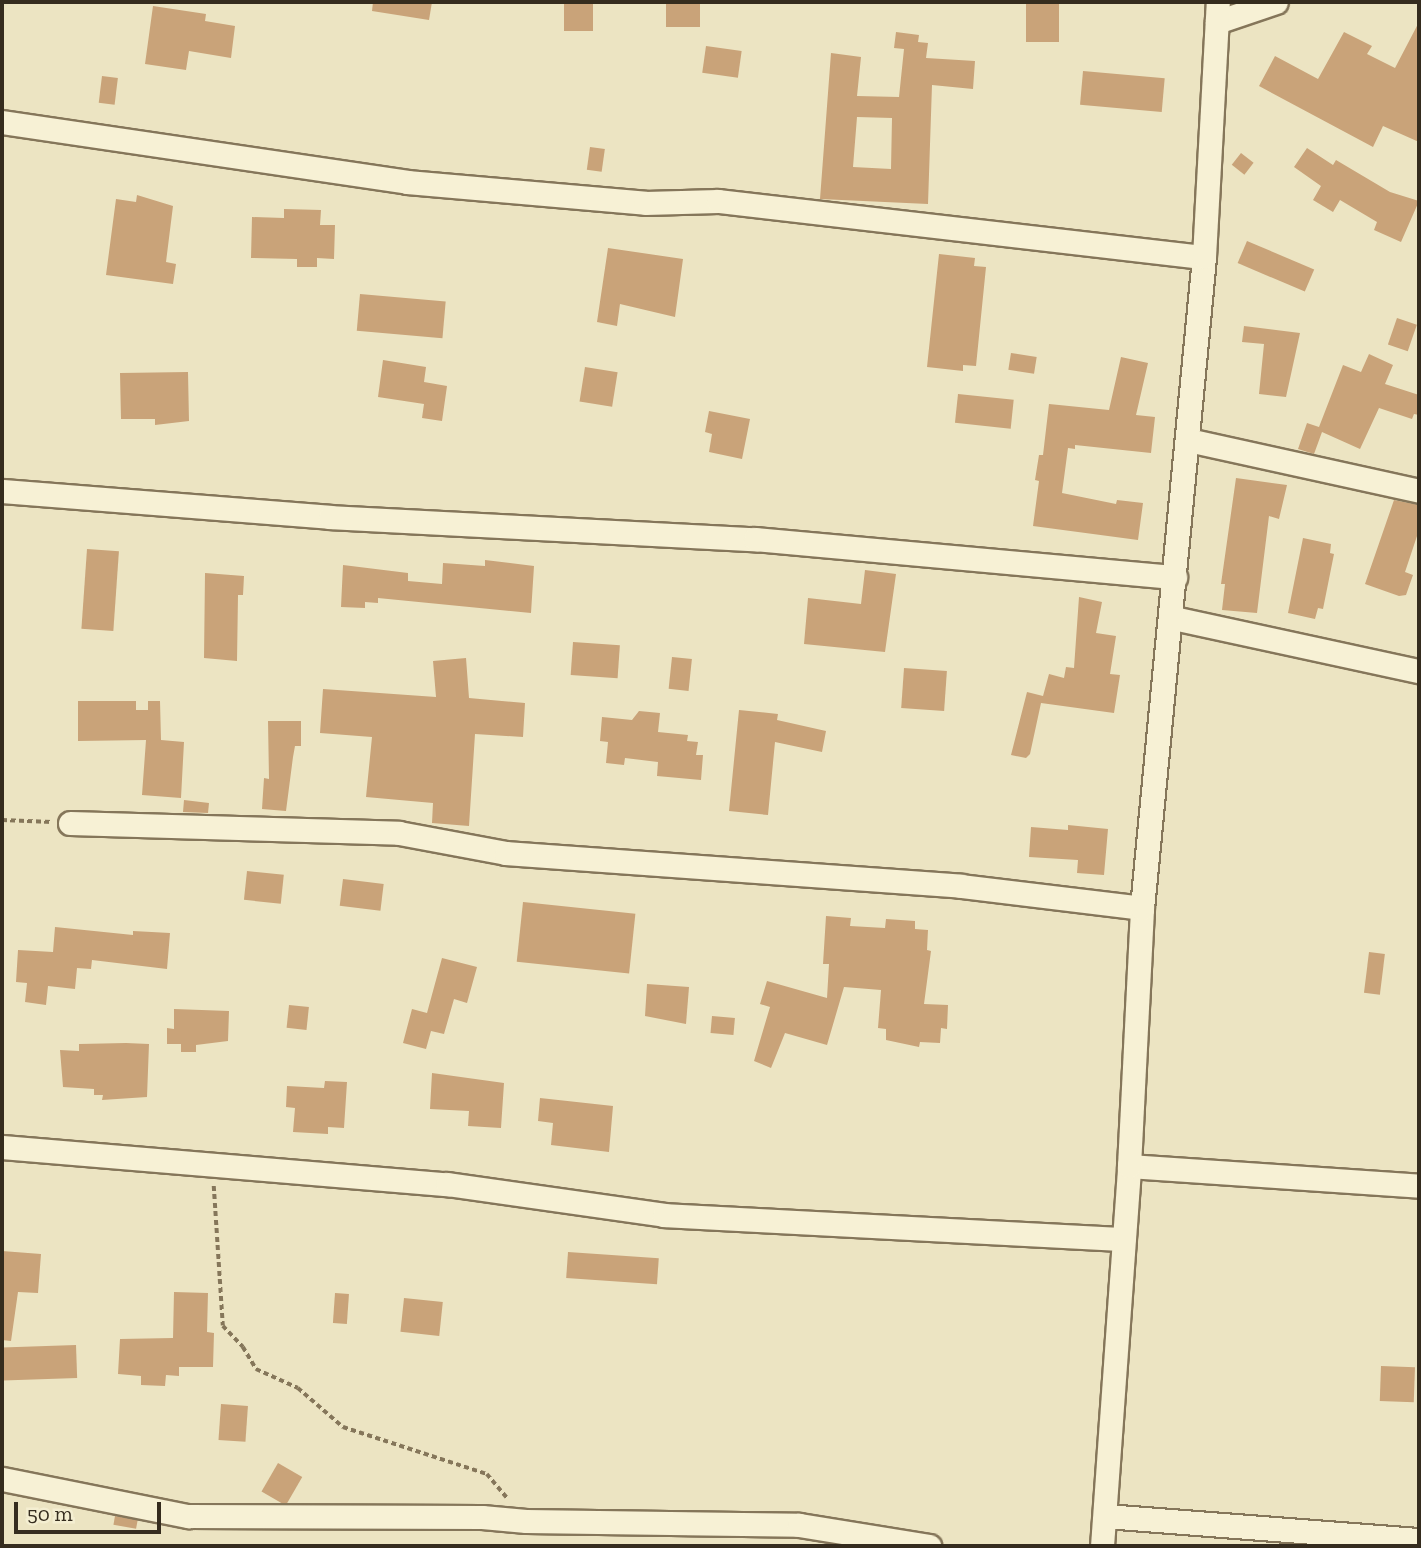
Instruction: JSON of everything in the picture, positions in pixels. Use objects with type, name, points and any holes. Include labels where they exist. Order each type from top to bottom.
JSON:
[{"type":"street","points":[[1102,1546],[1129,1166],[1142,908],[1172,618],[1204,257],[1218,12],[1276,2]]},
{"type":"street","points":[[2,122],[407,182],[645,203],[718,201],[1204,257]]},
{"type":"street","points":[[1188,440],[1419,491]]},
{"type":"street","points":[[2,491],[330,517],[755,539],[1175,577]]},
{"type":"street","points":[[1172,618],[1419,671]]},
{"type":"street","points":[[70,823],[399,833],[506,853],[961,886],[1142,908]]},
{"type":"street","points":[[2,1147],[215,1162],[447,1184],[664,1215],[1123,1239]]},
{"type":"street","points":[[1129,1166],[1419,1186]]},
{"type":"street","points":[[2,1479],[188,1516],[482,1517],[526,1521],[799,1525],[929,1546]]},
{"type":"street","points":[[1105,1516],[1419,1540]]},
{"type":"path","points":[[2,820],[70,823]]},
{"type":"path","points":[[215,1162],[213,1204],[223,1326],[243,1347],[256,1369],[298,1388],[343,1427],[487,1474],[526,1521]]},
{"type":"building","points":[[373,2],[432,2],[429,20],[372,11]]},
{"type":"building","points":[[564,2],[593,2],[593,31],[564,31]]},
{"type":"building","points":[[666,2],[700,2],[700,27],[666,27]]},
{"type":"building","points":[[1026,2],[1059,2],[1059,42],[1026,42]]},
{"type":"building","points":[[153,6],[206,14],[205,21],[235,26],[231,58],[189,51],[186,70],[145,64]]},
{"type":"building","points":[[1419,22],[1419,142],[1383,126],[1373,147],[1259,86],[1275,56],[1318,79],[1344,32],[1372,46],[1367,54],[1395,68]]},
{"type":"building","points":[[896,32],[919,35],[918,42],[928,43],[926,58],[975,61],[973,89],[932,85],[928,204],[820,199],[831,53],[861,57],[857,96],[899,97],[904,49],[894,48]],"holes":[[[857,117],[892,118],[891,169],[853,167]]]},
{"type":"building","points":[[706,46],[742,51],[738,78],[702,73]]},
{"type":"building","points":[[1083,71],[1165,78],[1162,112],[1080,105]]},
{"type":"building","points":[[102,76],[118,78],[115,105],[99,103]]},
{"type":"building","points":[[590,147],[605,149],[602,172],[587,170]]},
{"type":"building","points":[[1307,148],[1333,165],[1336,160],[1390,192],[1419,201],[1401,242],[1374,230],[1377,222],[1340,200],[1333,212],[1313,200],[1321,186],[1294,167]]},
{"type":"building","points":[[1241,153],[1254,163],[1244,175],[1232,165]]},
{"type":"building","points":[[137,195],[173,206],[166,262],[176,264],[173,284],[106,275],[116,199],[136,202]]},
{"type":"building","points":[[284,209],[321,210],[320,225],[335,225],[334,259],[317,258],[317,267],[297,267],[297,259],[251,258],[252,217],[284,218]]},
{"type":"building","points":[[1247,241],[1314,270],[1305,292],[1238,263]]},
{"type":"building","points":[[608,248],[683,259],[675,317],[620,304],[617,326],[597,322]]},
{"type":"building","points":[[939,254],[975,258],[974,266],[986,267],[976,366],[963,365],[963,371],[927,367]]},
{"type":"building","points":[[360,294],[446,301],[442,338],[357,331]]},
{"type":"building","points":[[1397,318],[1417,325],[1408,351],[1388,344]]},
{"type":"building","points":[[1244,326],[1300,333],[1286,397],[1259,394],[1264,344],[1242,342]]},
{"type":"building","points":[[1011,353],[1037,357],[1034,374],[1008,370]]},
{"type":"building","points":[[1369,354],[1393,365],[1385,384],[1419,395],[1419,415],[1414,414],[1412,419],[1379,408],[1360,449],[1322,432],[1314,454],[1298,449],[1307,423],[1319,427],[1343,365],[1361,372]]},
{"type":"building","points":[[1121,357],[1148,363],[1136,415],[1155,417],[1151,453],[1075,445],[1075,449],[1068,448],[1062,493],[1116,504],[1117,500],[1143,503],[1138,540],[1033,526],[1039,481],[1035,480],[1039,455],[1043,455],[1049,404],[1109,410]]},
{"type":"building","points":[[383,360],[426,367],[424,382],[447,386],[442,421],[422,418],[424,404],[378,397]]},
{"type":"building","points":[[585,367],[618,372],[612,407],[580,402]]},
{"type":"building","points":[[188,372],[189,421],[155,425],[155,419],[121,419],[120,373]]},
{"type":"building","points":[[958,394],[1014,400],[1011,429],[955,423]]},
{"type":"building","points":[[709,411],[750,419],[742,459],[709,452],[712,434],[705,432]]},
{"type":"building","points":[[1236,478],[1287,485],[1279,519],[1269,516],[1257,613],[1222,610],[1225,584],[1221,584]]},
{"type":"building","points":[[1394,500],[1419,505],[1419,530],[1405,572],[1413,575],[1406,595],[1399,596],[1365,584]]},
{"type":"building","points":[[1303,538],[1331,544],[1330,553],[1334,554],[1323,609],[1318,608],[1315,619],[1288,613]]},
{"type":"building","points":[[87,549],[119,551],[113,631],[81,629]]},
{"type":"building","points":[[485,560],[534,566],[531,613],[378,598],[378,603],[365,602],[365,608],[341,607],[343,565],[408,573],[408,581],[442,584],[443,563],[485,566]]},
{"type":"building","points":[[865,570],[896,574],[885,652],[804,644],[808,598],[861,604]]},
{"type":"building","points":[[205,573],[244,576],[243,595],[238,595],[237,661],[204,658]]},
{"type":"building","points":[[1079,597],[1102,602],[1096,633],[1116,636],[1110,674],[1120,675],[1114,713],[1041,703],[1030,754],[1026,758],[1011,755],[1027,692],[1043,696],[1049,674],[1064,678],[1066,667],[1074,668]]},
{"type":"building","points":[[573,642],[620,645],[618,678],[571,675]]},
{"type":"building","points":[[672,657],[692,659],[689,691],[669,689]]},
{"type":"building","points":[[466,658],[469,698],[525,703],[523,737],[475,734],[469,826],[432,823],[433,803],[366,797],[372,737],[320,733],[323,689],[436,697],[433,661]]},
{"type":"building","points":[[904,668],[947,671],[944,711],[901,708]]},
{"type":"building","points":[[78,701],[136,701],[136,710],[148,710],[148,701],[160,701],[161,740],[184,742],[181,798],[142,795],[146,740],[78,741]]},
{"type":"building","points":[[739,710],[778,714],[777,720],[826,731],[822,752],[775,742],[768,815],[729,811]]},
{"type":"building","points":[[639,711],[660,713],[658,732],[688,735],[687,741],[698,742],[696,755],[703,755],[701,780],[657,776],[658,762],[625,758],[624,765],[606,763],[608,742],[600,741],[602,717],[632,720]]},
{"type":"building","points":[[268,721],[301,721],[301,746],[295,746],[286,811],[262,809],[264,778],[269,779]]},
{"type":"building","points":[[184,800],[209,803],[208,813],[183,812]]},
{"type":"building","points":[[1068,825],[1108,829],[1104,875],[1077,873],[1078,860],[1029,857],[1031,827],[1068,830]]},
{"type":"building","points":[[247,871],[284,875],[281,904],[244,900]]},
{"type":"building","points":[[343,879],[384,884],[380,911],[340,906]]},
{"type":"building","points":[[523,902],[635,914],[629,973],[517,962]]},
{"type":"building","points":[[826,916],[851,918],[850,926],[885,928],[886,919],[915,921],[915,929],[928,930],[927,950],[931,951],[924,1004],[948,1005],[947,1029],[941,1028],[940,1043],[920,1042],[919,1047],[886,1040],[886,1029],[878,1028],[881,990],[844,987],[827,1045],[785,1033],[771,1068],[754,1061],[770,1007],[760,1004],[767,981],[827,998],[829,964],[823,964]]},
{"type":"building","points":[[55,927],[133,935],[133,931],[170,933],[167,969],[92,960],[91,969],[77,968],[75,989],[48,986],[46,1005],[25,1002],[27,983],[16,982],[18,950],[53,952]]},
{"type":"building","points":[[1369,952],[1385,954],[1380,995],[1364,993]]},
{"type":"building","points":[[442,958],[477,967],[467,1003],[454,999],[444,1034],[431,1031],[426,1049],[403,1043],[412,1009],[427,1013]]},
{"type":"building","points":[[647,984],[689,987],[686,1024],[645,1016]]},
{"type":"building","points":[[289,1005],[309,1007],[306,1030],[287,1028]]},
{"type":"building","points":[[174,1009],[229,1011],[228,1041],[196,1045],[196,1052],[181,1052],[181,1044],[167,1044],[167,1028],[174,1029]]},
{"type":"building","points":[[712,1016],[735,1018],[733,1035],[711,1033]]},
{"type":"building","points":[[79,1044],[149,1044],[147,1097],[102,1100],[103,1095],[94,1095],[94,1089],[63,1087],[60,1050],[79,1051]]},
{"type":"building","points":[[432,1073],[504,1083],[501,1128],[468,1126],[469,1111],[430,1109]]},
{"type":"building","points":[[325,1081],[347,1082],[344,1128],[328,1127],[328,1134],[293,1132],[295,1108],[286,1107],[287,1086],[324,1088]]},
{"type":"building","points":[[540,1098],[613,1106],[609,1152],[551,1145],[553,1123],[538,1121]]},
{"type":"building","points":[[2,1251],[41,1254],[38,1293],[18,1292],[11,1341],[2,1340]]},
{"type":"building","points":[[568,1252],[659,1258],[657,1284],[566,1278]]},
{"type":"building","points":[[174,1292],[208,1293],[207,1332],[214,1333],[213,1367],[179,1367],[179,1376],[166,1375],[165,1386],[141,1385],[141,1376],[118,1374],[120,1339],[173,1338]]},
{"type":"building","points":[[335,1293],[349,1294],[347,1324],[333,1323]]},
{"type":"building","points":[[404,1298],[443,1302],[439,1336],[400,1332]]},
{"type":"building","points":[[76,1345],[77,1378],[3,1381],[2,1348]]},
{"type":"building","points":[[1381,1366],[1415,1367],[1414,1402],[1380,1401]]},
{"type":"building","points":[[221,1404],[248,1406],[245,1442],[218,1440]]},
{"type":"building","points":[[278,1463],[302,1477],[286,1506],[261,1492]]},
{"type":"building","points":[[115,1516],[138,1520],[136,1529],[113,1525]]}]
